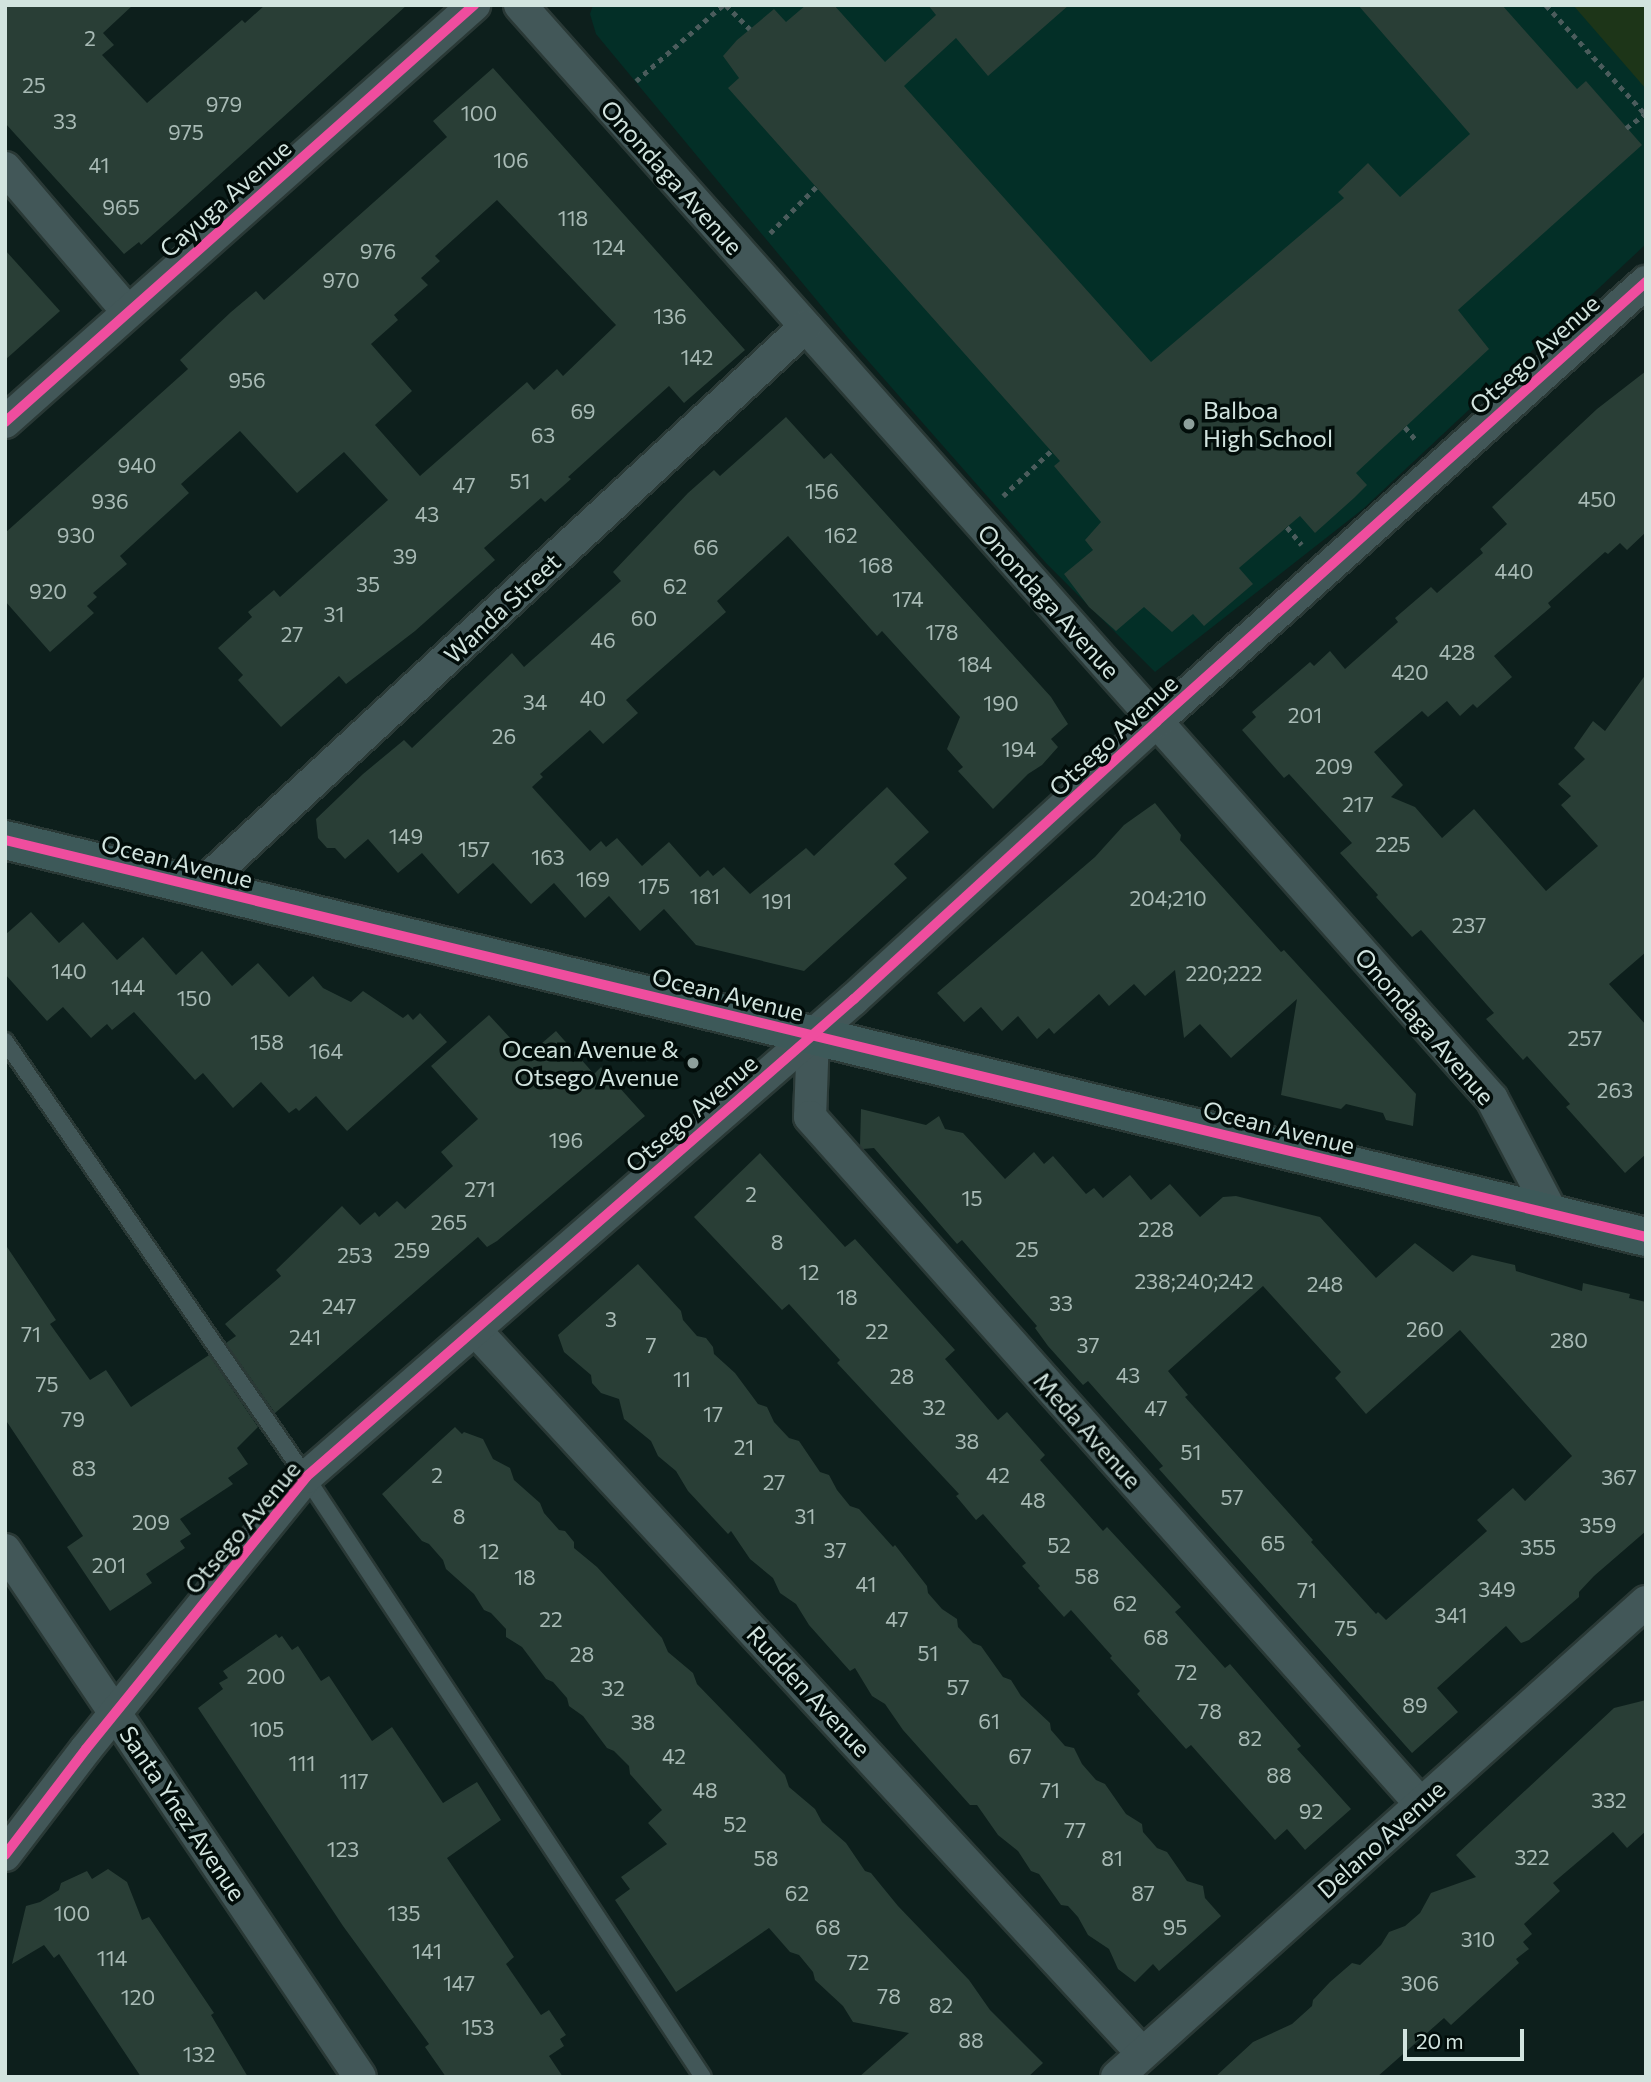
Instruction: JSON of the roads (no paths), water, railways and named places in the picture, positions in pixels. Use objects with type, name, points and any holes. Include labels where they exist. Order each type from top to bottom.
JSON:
[{"type":"main road","name":"Ocean Avenue","points":[[5,840],[1646,1237]]},
{"type":"street","name":"Cayuga Avenue","points":[[5,422],[474,5]]},
{"type":"street","name":"Onondaga Avenue","points":[[520,5],[1492,1099],[1553,1215]]},
{"type":"street","points":[[5,168],[128,312]]},
{"type":"street","name":"Otsego Avenue","points":[[5,1855],[86,1749],[306,1477],[813,1036],[1156,722],[1646,282]]},
{"type":"street","name":"Wanda Street","points":[[198,888],[805,327]]},
{"type":"street","name":"Meda Avenue","points":[[813,1036],[810,1117],[1420,1803]]},
{"type":"street","name":"Rudden Avenue","points":[[475,1330],[1142,2053]]},
{"type":"street","name":"Santa Ynez Avenue","points":[[5,1550],[360,2077]]},
{"type":"street","name":"Delano Avenue","points":[[1117,2077],[1646,1602]]},
{"type":"lane","points":[[5,1041],[306,1477],[703,2077]]},
{"type":"place","name":"Balboa High School","points":[[1189,424]]},
{"type":"place","name":"Ocean Avenue & Otsego Avenue","points":[[693,1063]]}]
